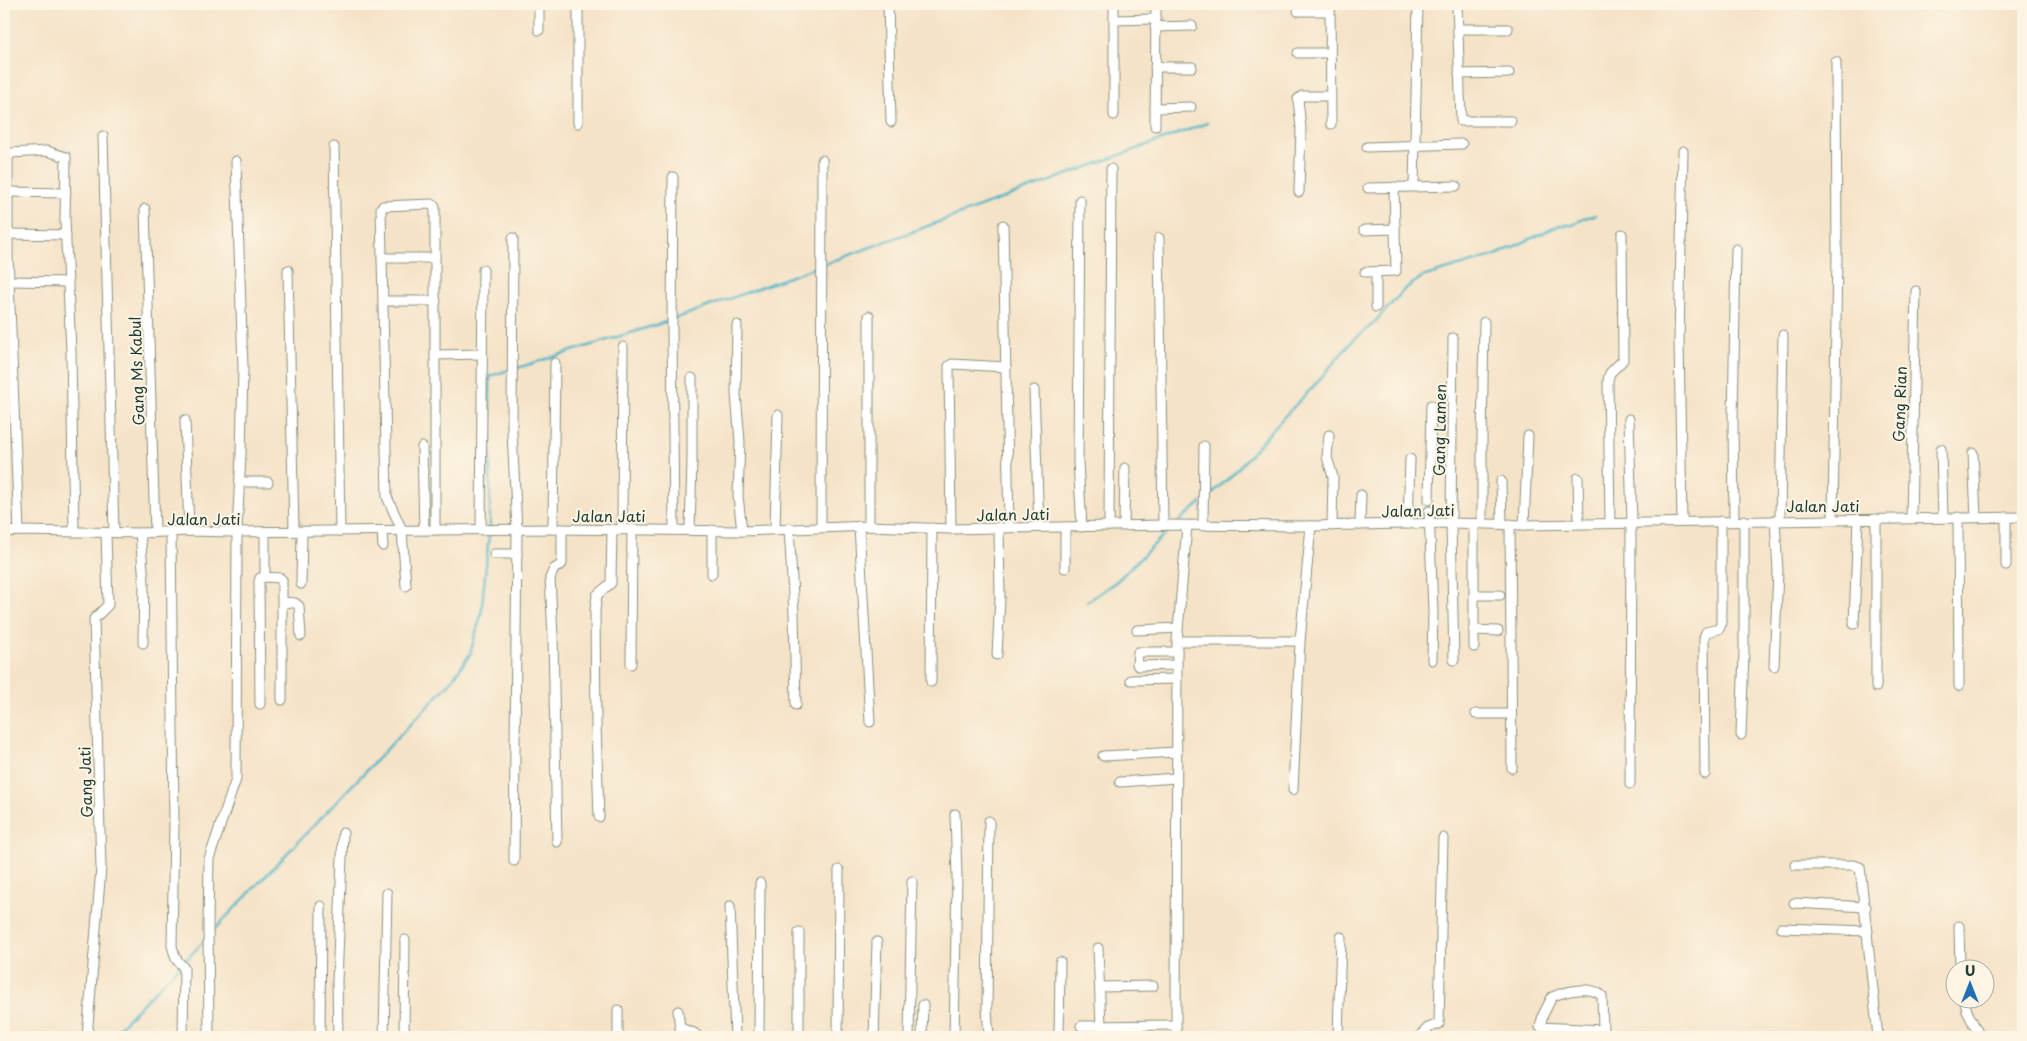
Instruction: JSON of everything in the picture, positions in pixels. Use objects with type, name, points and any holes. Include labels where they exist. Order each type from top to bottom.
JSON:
[{"type":"street","points":[[539,4],[539,30]]},
{"type":"street","points":[[578,4],[578,124]]},
{"type":"street","points":[[888,4],[891,122]]},
{"type":"street","points":[[1114,4],[1114,115]]},
{"type":"street","points":[[1156,4],[1156,126]]},
{"type":"street","points":[[1414,186],[1418,4]]},
{"type":"street","points":[[1457,4],[1461,121],[1511,121]]},
{"type":"street","points":[[1298,11],[1330,8],[1331,124]]},
{"type":"street","points":[[1114,20],[1192,26]]},
{"type":"street","points":[[1458,29],[1508,29]]},
{"type":"street","points":[[1298,53],[1330,53]]},
{"type":"street","points":[[1833,518],[1837,255],[1836,62]]},
{"type":"street","points":[[1155,67],[1192,67]]},
{"type":"street","points":[[1459,74],[1509,73]]},
{"type":"street","points":[[1299,192],[1301,128],[1298,99],[1302,96],[1330,96]]},
{"type":"street","points":[[1156,108],[1191,107]]},
{"type":"street","name":"Gang Jati","points":[[87,1037],[101,868],[94,618],[108,605],[110,532],[103,136]]},
{"type":"street","points":[[1367,147],[1462,144]]},
{"type":"street","points":[[334,147],[340,531]]},
{"type":"street","points":[[19,531],[11,348],[8,158],[10,154],[47,151],[66,158],[66,236],[74,532]]},
{"type":"street","points":[[1682,522],[1679,340],[1683,151]]},
{"type":"street","points":[[821,527],[822,160]]},
{"type":"street","points":[[209,1037],[209,859],[236,779],[237,532],[243,366],[236,161]]},
{"type":"street","points":[[1109,526],[1111,169]]},
{"type":"street","points":[[673,177],[674,530]]},
{"type":"street","points":[[1368,188],[1456,186]]},
{"type":"street","points":[[1364,272],[1396,271],[1394,187]]},
{"type":"street","points":[[9,192],[66,193]]},
{"type":"street","points":[[1080,200],[1078,462],[1082,527]]},
{"type":"street","points":[[406,586],[402,530],[387,497],[382,206],[432,204],[435,207],[435,530]]},
{"type":"street","name":"Gang Ms Kabul","points":[[145,208],[155,532]]},
{"type":"street","points":[[997,655],[1004,528],[1006,367],[1003,225]]},
{"type":"street","points":[[1364,230],[1395,229]]},
{"type":"street","points":[[8,234],[66,236]]},
{"type":"street","points":[[1610,522],[1608,380],[1610,373],[1623,360],[1622,234]]},
{"type":"street","points":[[513,238],[512,431],[517,530],[514,861]]},
{"type":"street","points":[[1159,238],[1165,525]]},
{"type":"street","points":[[1734,521],[1733,420],[1736,249]]},
{"type":"street","points":[[382,258],[435,258]]},
{"type":"street","points":[[288,270],[298,531],[302,584]]},
{"type":"street","points":[[483,270],[483,530]]},
{"type":"street","points":[[1376,272],[1376,307]]},
{"type":"street","points":[[10,281],[68,282]]},
{"type":"street","name":"Gang Rian","points":[[1911,518],[1916,291]]},
{"type":"street","points":[[383,301],[436,301]]},
{"type":"street","points":[[868,526],[869,316]]},
{"type":"street","points":[[1474,647],[1484,322]]},
{"type":"street","points":[[737,325],[736,394],[740,442],[738,496],[742,531]]},
{"type":"street","points":[[1774,666],[1783,335]]},
{"type":"street","name":"Gang Lamen","points":[[1453,338],[1451,523],[1454,660]]},
{"type":"street","points":[[624,347],[631,664]]},
{"type":"street","points":[[436,355],[482,354]]},
{"type":"street","points":[[555,363],[558,529],[562,564],[554,569],[550,578],[557,842]]},
{"type":"street","points":[[951,529],[949,366],[952,364],[1006,367]]},
{"type":"street","points":[[690,530],[692,378]]},
{"type":"street","points":[[1034,390],[1039,527]]},
{"type":"street","points":[[1428,500],[1431,405]]},
{"type":"street","points":[[775,529],[778,415]]},
{"type":"street","points":[[1629,419],[1632,523],[1630,784]]},
{"type":"street","points":[[185,420],[188,531]]},
{"type":"street","points":[[1329,435],[1327,457],[1333,477],[1332,526]]},
{"type":"street","points":[[1524,525],[1528,436]]},
{"type":"street","points":[[1203,526],[1204,446]]},
{"type":"street","points":[[422,447],[424,530]]},
{"type":"street","points":[[1941,449],[1943,517]]},
{"type":"street","points":[[1973,453],[1976,517]]},
{"type":"street","points":[[1408,524],[1410,459]]},
{"type":"street","points":[[1124,526],[1125,468]]},
{"type":"street","points":[[1578,478],[1579,523]]},
{"type":"street","points":[[1501,481],[1506,524],[1512,768]]},
{"type":"street","points":[[240,482],[268,482]]},
{"type":"street","points":[[1360,495],[1360,525]]},
{"type":"street","points":[[1429,511],[1432,660]]},
{"type":"street","points":[[1958,517],[1959,686]]},
{"type":"street","points":[[2006,517],[2006,565]]},
{"type":"street","name":"Jalan Jati","points":[[4,532],[140,533],[171,531],[558,529],[742,531],[859,526],[951,529],[1165,525],[1332,526],[1430,523],[1524,525],[1833,518],[2023,517]]},
{"type":"street","points":[[1854,624],[1858,519]]},
{"type":"street","points":[[1876,519],[1876,687]]},
{"type":"street","points":[[1741,736],[1744,645],[1744,520]]},
{"type":"street","points":[[1705,774],[1704,638],[1706,632],[1719,629],[1721,624],[1721,521]]},
{"type":"street","points":[[1176,1037],[1177,641],[1183,525]]},
{"type":"street","points":[[859,526],[870,722]]},
{"type":"street","points":[[1293,790],[1300,641],[1312,526]]},
{"type":"street","points":[[1065,527],[1065,568]]},
{"type":"street","points":[[789,528],[794,604],[796,705]]},
{"type":"street","points":[[931,682],[932,528]]},
{"type":"street","points":[[599,817],[595,610],[597,595],[611,583],[612,529]]},
{"type":"street","points":[[712,530],[712,574]]},
{"type":"street","points":[[171,531],[174,823],[172,946],[176,959],[184,968],[183,1037]]},
{"type":"street","points":[[382,531],[382,546]]},
{"type":"street","points":[[265,532],[265,578]]},
{"type":"street","points":[[140,533],[144,582],[143,643]]},
{"type":"street","points":[[494,554],[517,554]]},
{"type":"street","points":[[260,704],[260,578],[281,579],[283,602],[282,700]]},
{"type":"street","points":[[1475,595],[1500,595]]},
{"type":"street","points":[[283,602],[295,603],[299,606],[301,636]]},
{"type":"street","points":[[1137,630],[1178,628]]},
{"type":"street","points":[[1474,630],[1498,631]]},
{"type":"street","points":[[1177,641],[1300,641]]},
{"type":"street","points":[[1177,652],[1138,652],[1137,664],[1138,666],[1177,665]]},
{"type":"street","points":[[1131,680],[1177,679]]},
{"type":"street","points":[[1476,714],[1511,714]]},
{"type":"street","points":[[1103,756],[1177,752]]},
{"type":"street","points":[[1120,782],[1176,778]]},
{"type":"street","points":[[954,1037],[957,885],[955,814]]},
{"type":"street","points":[[989,821],[987,1010],[989,1037]]},
{"type":"street","points":[[338,1037],[337,981],[343,833]]},
{"type":"street","points":[[1419,1037],[1428,1028],[1439,1024],[1444,838]]},
{"type":"street","points":[[1795,865],[1853,865],[1860,867],[1866,907],[1878,1037]]},
{"type":"street","points":[[838,1037],[839,870]]},
{"type":"street","points":[[909,1037],[912,880]]},
{"type":"street","points":[[759,1037],[760,883]]},
{"type":"street","points":[[384,1037],[387,893]]},
{"type":"street","points":[[1794,903],[1866,907]]},
{"type":"street","points":[[320,1037],[321,906]]},
{"type":"street","points":[[730,906],[735,1037]]},
{"type":"street","points":[[1959,926],[1960,958]]},
{"type":"street","points":[[1781,928],[1868,930]]},
{"type":"street","points":[[799,932],[799,1037]]},
{"type":"street","points":[[1338,1037],[1341,937]]},
{"type":"street","points":[[404,1037],[405,940]]},
{"type":"street","points":[[874,1037],[877,942]]},
{"type":"street","points":[[1098,948],[1101,1026]]},
{"type":"street","points":[[1058,1037],[1060,962]]},
{"type":"street","points":[[1100,987],[1153,986]]},
{"type":"street","points":[[1569,991],[1592,991],[1598,992],[1602,996],[1603,1034],[1540,1027],[1552,997],[1569,991]]},
{"type":"street","points":[[922,1037],[923,1005]]},
{"type":"street","points":[[1966,1008],[1980,1037]]},
{"type":"street","points":[[618,1010],[618,1037]]},
{"type":"street","points":[[678,1011],[680,1028],[692,1032],[698,1037]]},
{"type":"street","points":[[1082,1026],[1176,1025]]},
{"type":"waterway","points":[[825,264],[1207,123]]},
{"type":"waterway","points":[[1207,498],[1234,473],[1355,338],[1371,326],[1405,289],[1422,277],[1496,255],[1560,225],[1573,225],[1584,218],[1596,215]]},
{"type":"waterway","points":[[674,319],[819,266]]},
{"type":"waterway","points":[[514,369],[669,321]]},
{"type":"waterway","points":[[210,934],[450,683],[470,654],[481,615],[490,525],[490,376],[509,370]]},
{"type":"waterway","points":[[1178,522],[1201,503]]},
{"type":"waterway","points":[[1087,602],[1117,581],[1172,527]]},
{"type":"waterway","points":[[183,963],[205,940]]},
{"type":"waterway","points":[[110,1037],[179,966]]}]
